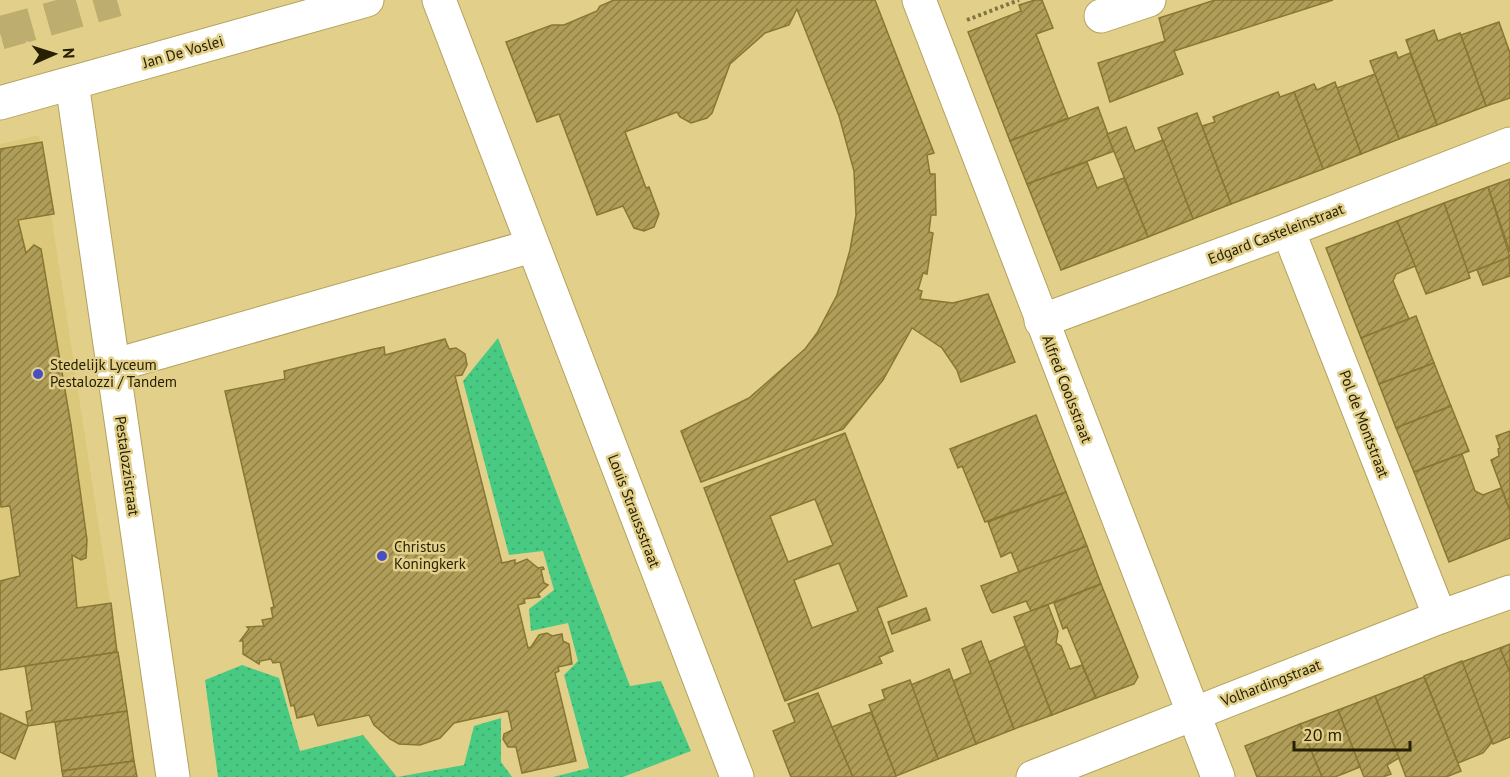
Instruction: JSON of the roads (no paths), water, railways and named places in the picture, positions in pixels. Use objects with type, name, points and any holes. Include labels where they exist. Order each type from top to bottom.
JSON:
[{"type":"street","name":"Jan De Voslei","points":[[0,103],[367,0]]},
{"type":"street","name":"Louis Straussstraat","points":[[439,0],[737,777]]},
{"type":"street","name":"Alfred Coolsstraat","points":[[919,0],[1218,777]]},
{"type":"street","points":[[1101,16],[1149,0]]},
{"type":"street","name":"Pestalozzistraat","points":[[72,83],[173,777]]},
{"type":"street","name":"Edgard Casteleinstraat","points":[[1041,321],[1288,230],[1510,144]]},
{"type":"street","name":"Pol de Montstraat","points":[[1288,230],[1440,617]]},
{"type":"street","points":[[112,366],[532,246]]},
{"type":"street","name":"Volhardingstraat","points":[[1033,777],[1440,617],[1510,592]]},
{"type":"tunnel","points":[[0,33],[117,0]]},
{"type":"place","name":"Stedelijk Lyceum Pestalozzi / Tandem","points":[[38,374]]},
{"type":"place","name":"Christus Koningkerk","points":[[382,556]]}]
